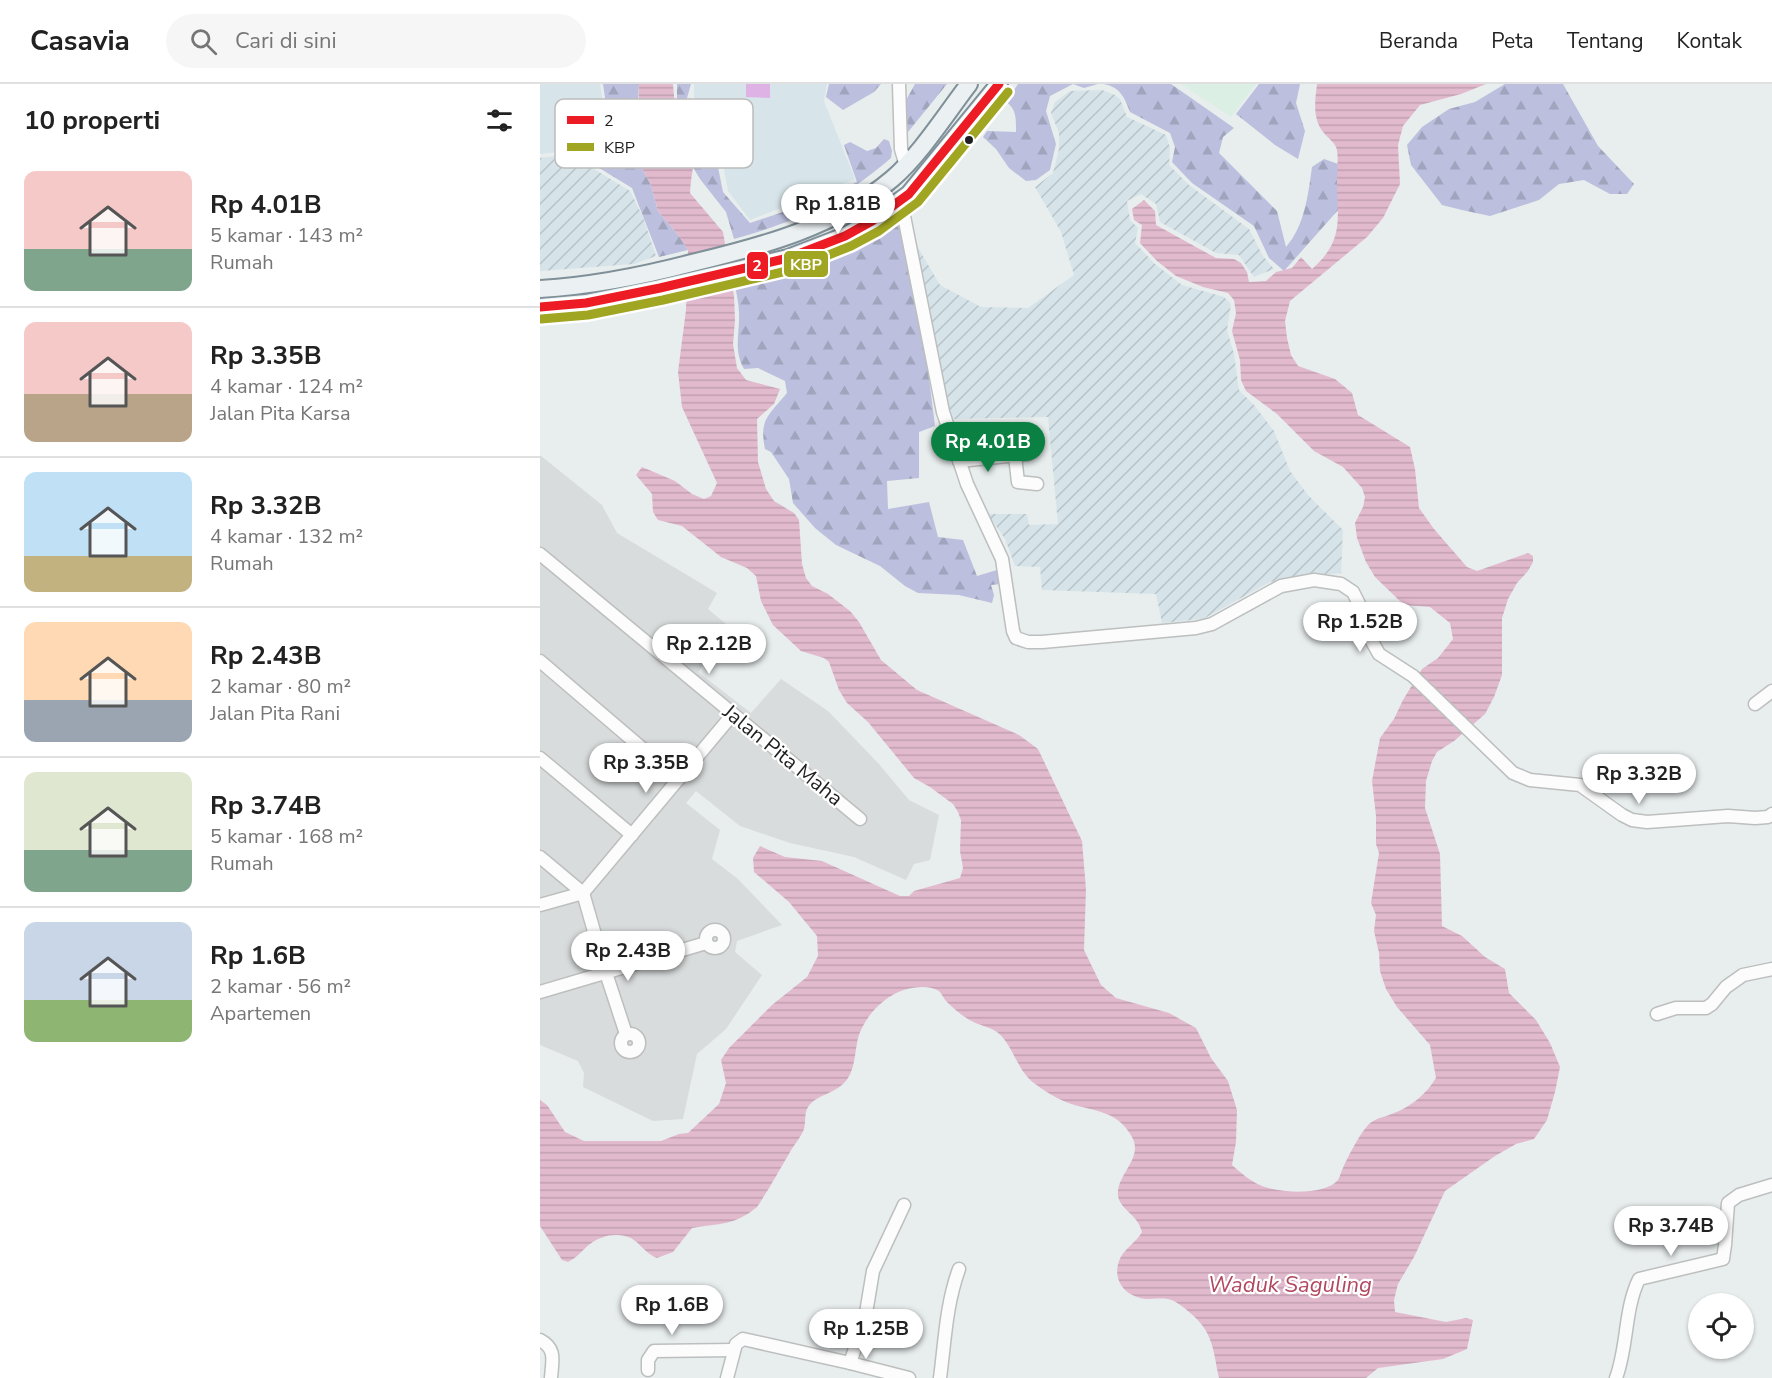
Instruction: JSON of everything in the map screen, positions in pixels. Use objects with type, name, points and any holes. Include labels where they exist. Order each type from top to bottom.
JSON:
[{"type":"main road","points":[[540,307],[586,303],[655,281],[760,256],[852,208],[900,172],[969,84]]},
{"type":"main road","points":[[760,256],[788,258],[845,236],[905,198],[999,84]]},
{"type":"main road","points":[[900,172],[905,198]]},
{"type":"main road","points":[[540,289],[655,281]]},
{"type":"street","points":[[899,84],[900,172]]},
{"type":"street","points":[[905,198],[943,412],[979,512],[1002,559],[1016,638],[1022,641],[1042,642],[1196,628],[1212,624],[1281,586],[1326,580],[1341,584],[1353,592],[1363,612],[1369,636],[1379,654],[1413,676],[1508,770],[1530,780],[1580,785],[1632,820],[1647,822],[1728,816],[1755,818],[1772,814]]},
{"type":"street","points":[[960,461],[1028,454]]},
{"type":"street","points":[[1015,456],[1018,482],[1037,484]]},
{"type":"street","name":"Jalan Pita Maha","points":[[541,557],[860,819]]},
{"type":"street","points":[[540,661],[678,779]]},
{"type":"street","points":[[1755,704],[1772,691]]},
{"type":"street","points":[[540,906],[583,893],[733,714]]},
{"type":"street","points":[[540,758],[632,835]]},
{"type":"street","points":[[540,857],[583,893],[626,1034]]},
{"type":"street","points":[[540,992],[706,943]]},
{"type":"street","points":[[1657,1014],[1676,1008],[1706,1008],[1726,987],[1743,975],[1772,969]]},
{"type":"street","points":[[1616,1378],[1622,1362],[1628,1311],[1639,1279],[1723,1259],[1728,1203],[1739,1195],[1772,1185]]},
{"type":"street","points":[[849,1363],[865,1319],[873,1271],[904,1205]]},
{"type":"street","points":[[940,1378],[945,1320],[959,1269]]},
{"type":"street","points":[[727,1378],[734,1350],[740,1341],[747,1339],[909,1378]]},
{"type":"street","points":[[540,1340],[549,1345],[552,1351],[551,1378]]},
{"type":"street","points":[[648,1370],[648,1360],[654,1351],[734,1350]]},
{"type":"shaded area","points":[[540,84],[600,84],[602,99],[555,99],[555,152],[540,154]]},
{"type":"shaded area","points":[[694,84],[827,84],[824,101],[855,179],[750,220],[728,191],[724,168],[753,168],[753,99],[696,99]]},
{"type":"shaded area","points":[[746,84],[770,84],[770,98],[746,97]]},
{"type":"shaded area","points":[[1181,84],[1256,84],[1231,117]]},
{"type":"shaded area","points":[[1102,90],[1120,99],[1127,117],[1166,135],[1170,148],[1169,165],[1189,185],[1249,229],[1263,256],[1274,269],[1254,277],[1239,255],[1216,253],[1160,222],[1156,204],[1141,194],[1127,201],[1130,220],[1138,228],[1135,243],[1155,264],[1182,285],[1224,297],[1231,304],[1227,330],[1234,354],[1239,390],[1274,431],[1290,471],[1308,495],[1343,530],[1341,573],[1270,582],[1203,619],[1162,623],[1156,594],[1042,590],[1040,567],[1015,566],[1005,539],[988,514],[1027,514],[1029,525],[1058,524],[1048,417],[949,419],[917,246],[940,285],[981,307],[1028,308],[1074,275],[1061,232],[1035,187],[1053,173],[1059,149],[1059,133],[1051,113],[1055,102],[1070,91]]},
{"type":"shaded area","points":[[555,156],[555,168],[594,168],[630,191],[643,217],[656,256],[634,264],[540,271],[540,158]]},
{"type":"shaded area","points":[[540,455],[602,505],[617,533],[717,593],[708,609],[732,629],[698,672],[751,713],[781,679],[828,711],[878,763],[909,800],[939,815],[930,860],[914,864],[906,880],[854,857],[790,843],[740,826],[696,791],[686,803],[720,830],[712,859],[738,879],[782,925],[737,941],[735,952],[762,975],[726,1029],[697,1054],[683,1119],[653,1121],[583,1087],[584,1073],[578,1061],[540,1045]]},
{"type":"green space","points":[[603,84],[639,84],[638,99],[605,99]]},
{"type":"green space","points":[[677,84],[691,84],[687,99],[677,99]]},
{"type":"green space","points":[[829,84],[881,84],[874,92],[843,110],[826,97]]},
{"type":"green space","points":[[915,84],[947,84],[908,132],[905,102]]},
{"type":"green space","points":[[1018,84],[1073,84],[1050,96],[1046,111],[1056,144],[1050,170],[1036,180],[1026,181],[1009,168],[996,149],[983,137],[987,131],[1016,132],[1014,111],[1006,102]]},
{"type":"green space","points":[[1073,84],[1098,84],[1084,88]]},
{"type":"green space","points":[[1104,84],[1171,84],[1234,128],[1223,137],[1219,153],[1277,211],[1286,247],[1302,219],[1312,167],[1324,159],[1341,165],[1347,200],[1284,271],[1269,258],[1254,226],[1192,183],[1172,162],[1175,147],[1170,133],[1130,112],[1121,94],[1110,85]]},
{"type":"green space","points":[[1259,84],[1300,84],[1296,103],[1305,131],[1298,159],[1275,145],[1236,114]]},
{"type":"green space","points":[[1505,84],[1563,84],[1598,146],[1634,184],[1627,194],[1610,194],[1584,180],[1559,184],[1539,200],[1490,216],[1442,205],[1411,165],[1407,145],[1422,127],[1449,109],[1475,102]]},
{"type":"green space","points":[[884,139],[889,141],[892,151],[891,158],[872,174],[836,198],[799,217],[734,239],[726,212],[694,169],[718,168],[723,192],[750,223],[825,198],[857,182],[844,145],[850,142],[867,151],[876,148]]},
{"type":"green space","points":[[599,168],[642,168],[651,185],[658,211],[688,250],[659,257],[632,188]]},
{"type":"green space","points":[[902,221],[926,354],[935,426],[919,432],[919,478],[887,481],[888,509],[929,502],[938,537],[963,540],[977,576],[997,570],[1001,584],[991,585],[994,595],[992,603],[959,595],[918,593],[905,586],[880,566],[836,545],[815,528],[793,503],[789,479],[771,452],[765,449],[763,431],[765,424],[771,412],[787,393],[785,381],[758,368],[744,369],[739,355],[739,309],[735,284],[814,263],[878,235]]},
{"type":"water","name":"Waduk Saguling","points":[[639,84],[673,84],[674,99],[639,99]]},
{"type":"water","name":"Waduk Saguling","points":[[1317,84],[1486,84],[1461,94],[1420,105],[1403,126],[1398,145],[1400,184],[1383,218],[1367,237],[1290,301],[1285,321],[1291,355],[1298,366],[1335,379],[1352,393],[1358,415],[1410,447],[1419,508],[1467,567],[1477,571],[1528,553],[1533,556],[1533,562],[1528,571],[1517,583],[1508,599],[1502,618],[1502,675],[1494,697],[1485,714],[1454,741],[1437,752],[1426,781],[1425,808],[1440,854],[1442,926],[1462,936],[1485,957],[1505,969],[1509,993],[1536,1020],[1550,1043],[1560,1067],[1547,1120],[1534,1139],[1516,1144],[1495,1156],[1445,1191],[1414,1257],[1398,1284],[1394,1300],[1395,1312],[1446,1322],[1466,1318],[1473,1320],[1467,1349],[1443,1359],[1378,1368],[1366,1378],[1219,1378],[1209,1337],[1196,1319],[1174,1301],[1139,1298],[1132,1295],[1122,1287],[1119,1281],[1117,1268],[1119,1261],[1126,1249],[1142,1232],[1136,1220],[1123,1207],[1118,1197],[1120,1184],[1135,1151],[1135,1144],[1126,1128],[1111,1116],[1066,1102],[1041,1088],[1027,1076],[1000,1035],[965,1017],[947,1002],[939,991],[928,987],[915,987],[896,993],[880,1004],[871,1014],[860,1032],[848,1078],[839,1087],[816,1099],[808,1107],[801,1135],[757,1207],[749,1213],[734,1221],[692,1228],[673,1252],[657,1258],[631,1238],[615,1235],[594,1241],[568,1262],[562,1260],[540,1226],[540,1100],[547,1105],[565,1132],[584,1141],[661,1141],[688,1133],[719,1104],[726,1083],[721,1060],[729,1048],[772,1005],[807,977],[818,956],[817,936],[789,902],[754,872],[753,858],[760,846],[785,857],[822,861],[900,896],[909,896],[914,891],[960,878],[963,868],[960,851],[961,820],[953,804],[914,778],[868,722],[847,703],[839,690],[829,662],[824,658],[801,651],[773,625],[761,601],[756,576],[747,568],[721,557],[682,526],[658,520],[653,512],[652,494],[636,475],[642,467],[675,481],[692,494],[704,499],[711,496],[717,483],[682,407],[678,372],[686,310],[688,250],[658,211],[651,185],[642,168],[693,168],[690,193],[723,232],[734,296],[733,344],[737,368],[746,380],[780,389],[774,404],[757,419],[758,462],[766,489],[774,501],[794,513],[799,520],[802,564],[806,578],[812,586],[828,594],[850,611],[881,660],[917,690],[1019,735],[1038,749],[1082,841],[1086,889],[1084,950],[1101,985],[1116,998],[1169,1013],[1196,1028],[1211,1058],[1228,1081],[1237,1110],[1236,1142],[1232,1165],[1262,1186],[1290,1191],[1313,1191],[1323,1189],[1338,1180],[1351,1151],[1369,1124],[1412,1103],[1436,1078],[1430,1045],[1397,1007],[1386,989],[1380,971],[1374,931],[1376,915],[1371,903],[1379,853],[1376,844],[1372,781],[1380,738],[1394,719],[1422,669],[1438,658],[1453,639],[1450,623],[1430,607],[1404,605],[1375,577],[1366,562],[1357,538],[1355,523],[1365,497],[1362,488],[1343,467],[1314,451],[1277,414],[1246,391],[1241,380],[1240,360],[1232,331],[1236,313],[1234,300],[1228,293],[1203,287],[1176,276],[1157,261],[1140,243],[1142,225],[1134,220],[1132,209],[1144,200],[1155,211],[1156,225],[1216,258],[1234,259],[1241,263],[1247,272],[1249,282],[1266,281],[1276,272],[1292,268],[1301,257],[1312,269],[1330,248],[1338,218],[1337,150],[1318,122],[1315,110]]},
{"type":"transit line","name":"2","points":[[540,307],[586,303],[660,288],[788,258],[845,236],[872,221],[909,194],[999,84]]},
{"type":"transit line","name":"KBP","points":[[541,319],[588,315],[791,270],[851,246],[879,231],[918,202],[1008,92]]}]
